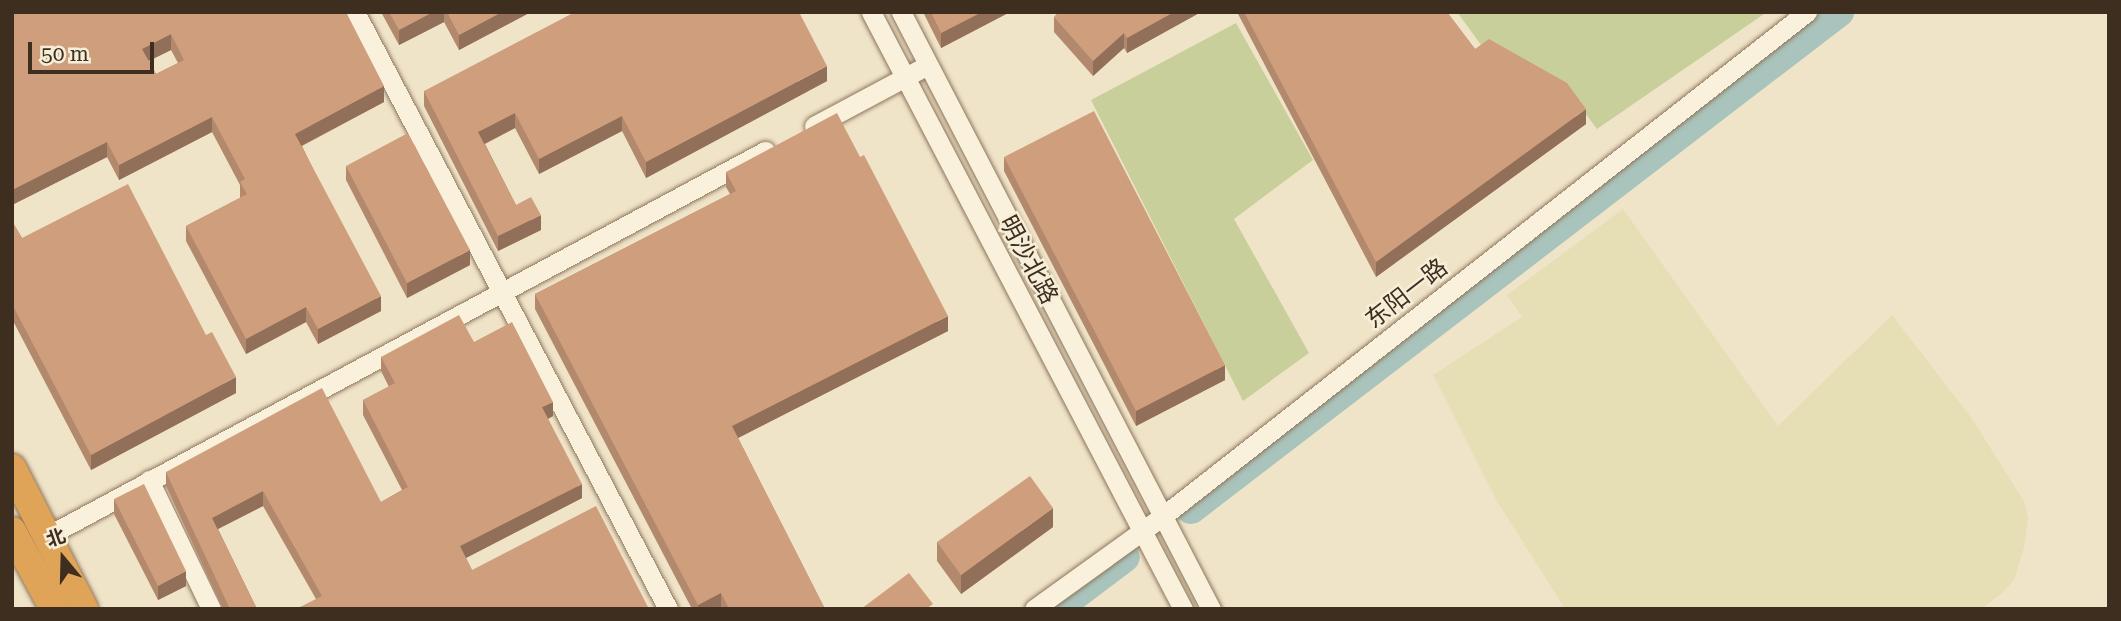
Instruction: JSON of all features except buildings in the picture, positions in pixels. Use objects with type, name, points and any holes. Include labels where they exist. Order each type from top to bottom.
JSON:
[{"type":"highway","points":[[12,468],[84,609]]},
{"type":"highway","points":[[12,531],[54,609]]},
{"type":"street","points":[[355,12],[504,289],[668,609]]},
{"type":"street","name":"明沙北路","points":[[871,12],[1183,609]]},
{"type":"street","name":"明沙北路","points":[[901,12],[1211,609]]},
{"type":"street","name":"东阳一路","points":[[1034,609],[1163,516],[1807,12]]},
{"type":"street","points":[[47,536],[504,289],[928,65]]},
{"type":"street","points":[[149,480],[211,609]]},
{"type":"shaded area","points":[[1623,209],[1778,426],[1892,315],[1970,416],[2024,501],[2028,518],[2024,548],[2014,580],[2002,593],[1981,609],[1565,609],[1497,501],[1433,375],[1522,317],[1507,295]]},
{"type":"green space","points":[[1457,12],[1767,12],[1597,129],[1570,93],[1484,49]]},
{"type":"green space","points":[[1236,23],[1313,160],[1234,219],[1309,353],[1243,401],[1091,100]]},
{"type":"waterway","points":[[1191,509],[1839,12]]},
{"type":"waterway","points":[[1056,609],[1125,557]]}]
